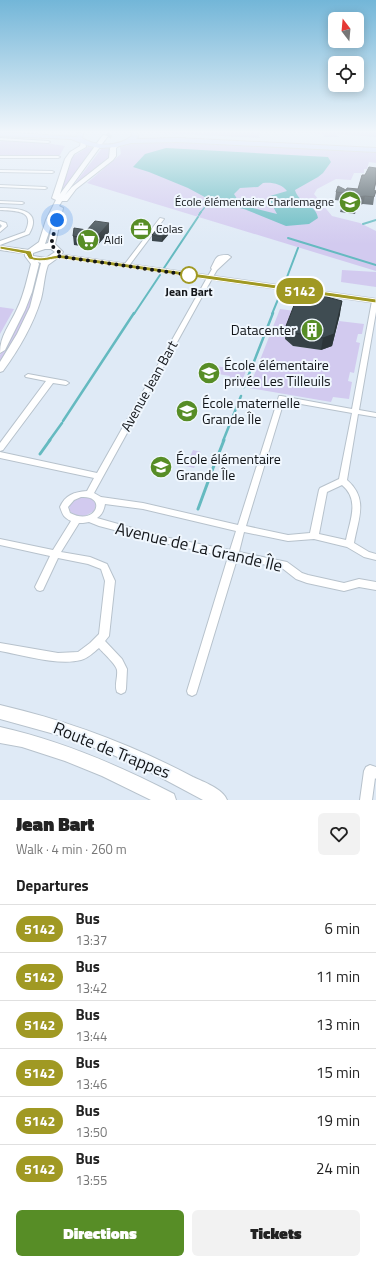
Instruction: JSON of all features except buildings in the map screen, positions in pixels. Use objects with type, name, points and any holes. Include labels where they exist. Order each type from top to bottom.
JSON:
[{"type":"main road","points":[[32,253],[43,242],[48,221],[65,169]]},
{"type":"main road","points":[[48,221],[65,189],[81,169]]},
{"type":"main road","points":[[0,369],[14,347],[32,309],[37,297],[44,264],[59,252],[51,245],[60,203],[82,169]]},
{"type":"main road","points":[[59,208],[74,188],[97,169]]},
{"type":"main road","points":[[32,253],[44,246],[54,248]]},
{"type":"main road","points":[[32,253],[40,260],[53,258]]},
{"type":"main road","points":[[0,350],[21,310],[28,292],[35,264],[32,253]]},
{"type":"main road","name":"Route de Trappes","points":[[0,712],[40,721],[93,738],[175,774],[219,800]]},
{"type":"main road","name":"Route de Trappes","points":[[0,735],[53,749],[115,773],[168,800]]},
{"type":"street","points":[[0,171],[52,172]]},
{"type":"street","points":[[0,186],[45,188]]},
{"type":"street","points":[[0,202],[22,203]]},
{"type":"street","points":[[0,208],[24,212],[32,219],[27,233],[0,243]]},
{"type":"street","points":[[126,266],[162,220]]},
{"type":"street","points":[[0,222],[5,226],[0,231]]},
{"type":"street","points":[[0,248],[32,253]]},
{"type":"street","name":"Avenue Jean Bart","points":[[89,494],[214,269],[219,255],[228,258]]},
{"type":"street","points":[[53,258],[126,266],[376,301],[343,481]]},
{"type":"street","points":[[214,269],[228,258],[235,258]]},
{"type":"street","points":[[28,376],[66,382]]},
{"type":"street","points":[[0,448],[50,380]]},
{"type":"street","points":[[192,691],[281,398],[376,415]]},
{"type":"street","points":[[0,455],[98,476]]},
{"type":"street","points":[[314,536],[323,490],[343,481]]},
{"type":"street","points":[[343,481],[354,491],[358,503],[349,544]]},
{"type":"street","points":[[89,494],[100,500],[101,504],[99,513],[90,519],[76,520],[67,515],[65,511],[66,503],[73,497],[89,494]]},
{"type":"street","name":"Avenue de La Grande Île","points":[[100,500],[143,506],[200,520],[288,538],[314,536],[349,544],[367,555],[376,557]]},
{"type":"street","name":"Avenue de La Grande Île","points":[[90,519],[99,523],[156,538],[284,565],[299,576],[307,579],[344,587],[359,583],[376,586]]},
{"type":"street","points":[[40,587],[56,553],[76,520]]},
{"type":"street","points":[[0,542],[90,561],[104,567],[110,581],[104,636],[80,656],[58,658],[0,647]]},
{"type":"street","points":[[98,641],[118,662],[122,669],[121,689]]},
{"type":"street","points":[[366,800],[370,771],[376,773]]},
{"type":"shaded area","points":[[68,169],[78,169],[63,189],[59,199]]},
{"type":"shaded area","points":[[86,169],[96,169],[70,190]]},
{"type":"shaded area","points":[[103,169],[364,169],[364,173],[354,173],[351,180],[336,179],[317,189],[314,194],[332,216],[360,223],[376,231],[376,271],[87,183]]},
{"type":"shaded area","points":[[37,269],[39,269],[37,282],[25,319],[0,364],[0,355],[5,347]]},
{"type":"shaded area","points":[[342,270],[376,272],[376,287],[341,282]]},
{"type":"shaded area","points":[[0,307],[14,309],[0,334]]},
{"type":"shaded area","points":[[280,309],[295,311],[285,339],[293,346],[321,350],[332,346],[339,321],[364,324],[362,334],[358,334],[356,342],[360,343],[354,373],[350,372],[348,381],[352,382],[349,399],[333,397],[331,402],[249,388]]},
{"type":"shaded area","points":[[210,365],[246,371],[240,386],[227,384],[230,376],[207,372]]},
{"type":"shaded area","points":[[193,450],[201,452],[194,468],[186,466]]},
{"type":"shaded area","points":[[84,497],[90,498],[94,501],[96,505],[94,511],[83,517],[72,514],[69,507],[70,504],[76,499]]},
{"type":"water","points":[[140,169],[326,169],[318,177],[295,190],[300,198],[311,206],[317,213],[318,218],[309,224],[286,226],[244,209],[214,202],[188,188]],"holes":[[[263,183],[280,185],[287,191],[270,196],[269,199],[277,214],[241,205],[234,194],[240,188],[258,187]]]},
{"type":"waterway","points":[[206,206],[213,196]]},
{"type":"waterway","points":[[200,213],[205,207]]},
{"type":"waterway","points":[[164,268],[198,217]]},
{"type":"waterway","points":[[363,224],[376,220]]},
{"type":"waterway","points":[[288,238],[376,265]]},
{"type":"waterway","points":[[284,285],[298,248]]},
{"type":"waterway","points":[[134,314],[160,275]]},
{"type":"waterway","points":[[272,314],[281,292]]},
{"type":"waterway","points":[[63,421],[134,313]]},
{"type":"waterway","points":[[244,387],[273,313]]},
{"type":"waterway","points":[[223,441],[241,396]]},
{"type":"waterway","points":[[49,441],[62,423]]},
{"type":"waterway","points":[[40,454],[50,440]]},
{"type":"waterway","points":[[217,458],[224,440]]},
{"type":"waterway","points":[[198,509],[216,460]]},
{"type":"bus line","name":"5142","points":[[0,248],[29,252],[29,256],[35,260],[45,260],[57,256],[376,301]]},
{"type":"place","name":"École élémentaire Charlemagne","points":[[350,202]]},
{"type":"place","name":"Colas","points":[[141,229]]},
{"type":"place","name":"Aldi","points":[[88,240]]},
{"type":"place","name":"Jean Bart","points":[[189,275]]},
{"type":"place","name":"Datacenter","points":[[312,330]]},
{"type":"place","name":"École élémentaire privée Les Tilleuils","points":[[209,373]]},
{"type":"place","name":"École maternelle Grande Île","points":[[187,411]]},
{"type":"place","name":"École élémentaire Grande Île","points":[[161,467]]},
{"type":"route","points":[[57,220],[51,245],[59,250],[59,254],[57,256],[189,275]]}]
